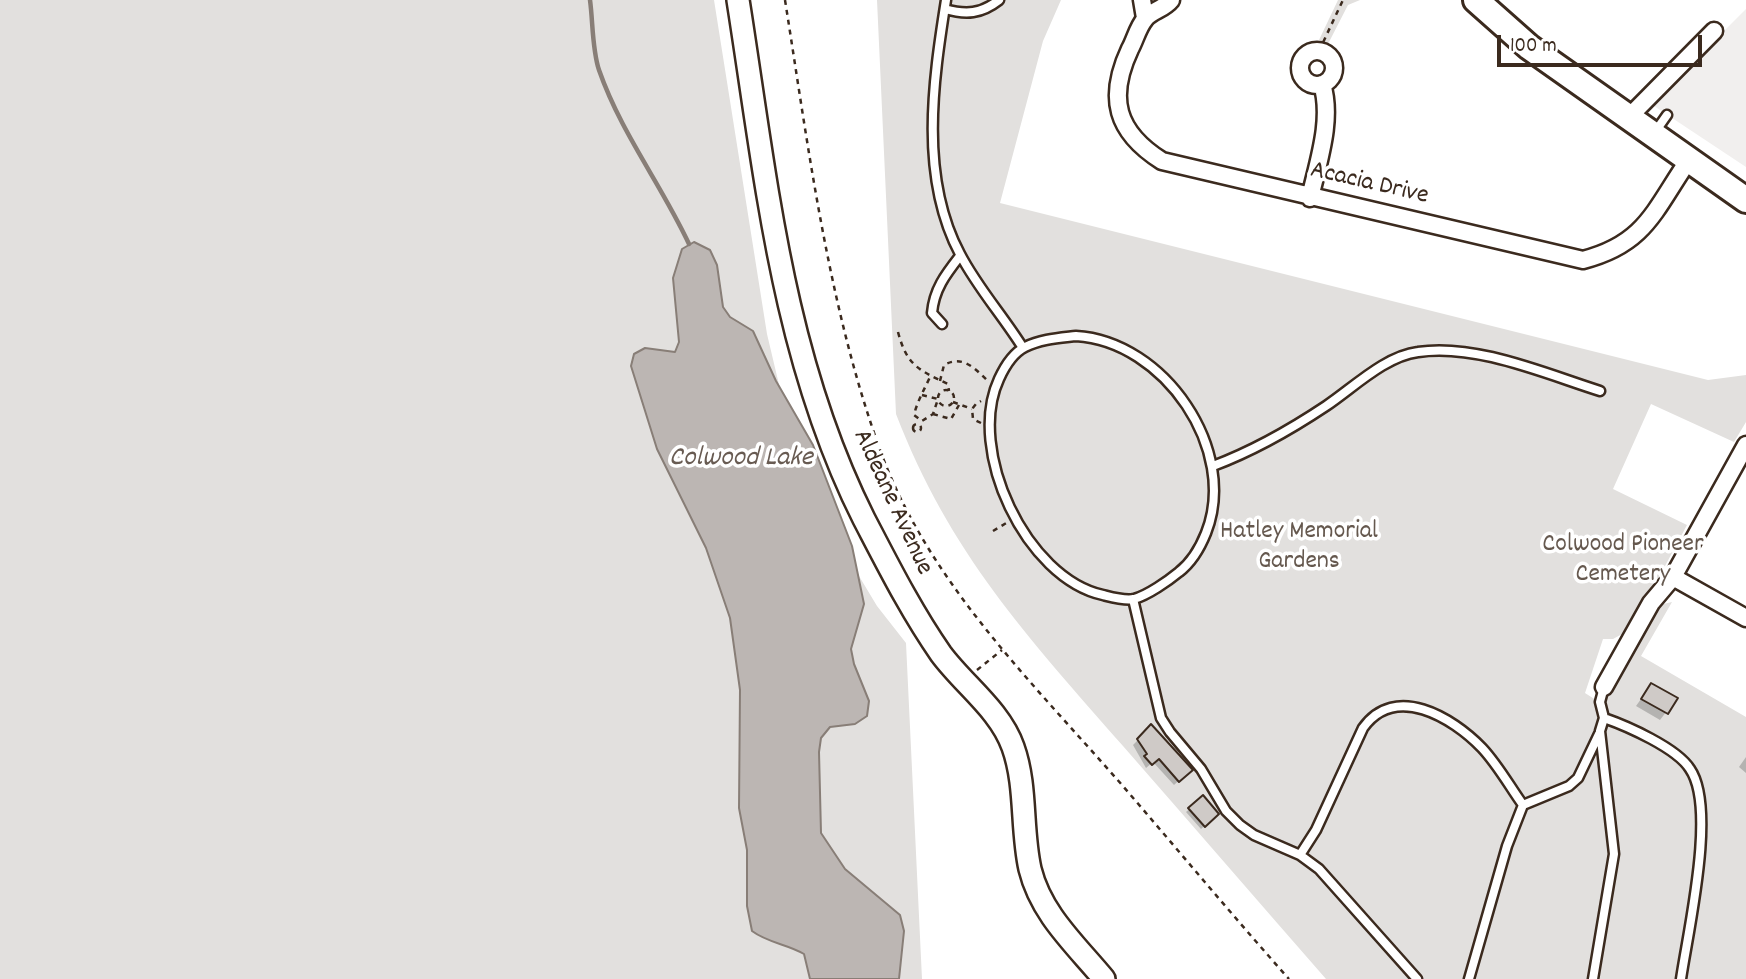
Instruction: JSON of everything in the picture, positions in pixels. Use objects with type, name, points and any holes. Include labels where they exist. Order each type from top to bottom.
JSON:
[{"type":"main road","points":[[1476,0],[1529,47],[1652,137],[1746,200]]},
{"type":"street","name":"Aldeane Avenue","points":[[738,0],[777,256],[804,369],[832,447],[868,527],[910,608],[963,681],[997,719],[1013,746],[1020,777],[1031,869],[1050,917],[1104,979]]},
{"type":"street","points":[[1142,0],[1145,18],[1171,0]]},
{"type":"street","name":"Acacia Drive","points":[[1145,18],[1118,80],[1118,105],[1125,129],[1141,148],[1162,161],[1310,198],[1583,260],[1612,252],[1631,240],[1688,161]]},
{"type":"street","points":[[1627,119],[1714,31]]},
{"type":"street","points":[[1319,51],[1326,54],[1334,67],[1333,74],[1322,85],[1308,82],[1300,70],[1305,56],[1319,51]]},
{"type":"street","points":[[1310,198],[1325,127],[1327,100],[1322,85]]},
{"type":"street","points":[[1604,687],[1651,603],[1673,578],[1746,446]]},
{"type":"street","points":[[1673,578],[1746,618]]},
{"type":"lane","points":[[999,0],[987,8],[964,14],[945,5],[934,95],[934,159],[946,220],[960,256],[1023,348]]},
{"type":"lane","points":[[1652,137],[1667,115]]},
{"type":"lane","points":[[942,324],[932,313],[933,298],[938,286],[960,256]]},
{"type":"lane","points":[[1076,336],[1092,337],[1123,347],[1155,370],[1186,406],[1206,444],[1213,466],[1215,485],[1211,520],[1196,553],[1172,578],[1133,599],[1092,593],[1073,582],[1044,555],[1016,517],[990,453],[988,423],[995,386],[1010,360],[1023,348],[1076,336]]},
{"type":"lane","points":[[1213,466],[1264,444],[1391,363],[1417,352],[1460,353],[1493,359],[1600,391]]},
{"type":"lane","points":[[1133,599],[1161,718],[1201,769],[1233,818],[1254,835],[1300,855],[1337,886],[1417,979]]},
{"type":"lane","points":[[1469,979],[1507,846],[1523,806],[1569,786],[1578,778],[1604,718],[1600,702],[1604,687]]},
{"type":"lane","points":[[1300,855],[1316,830],[1363,728],[1371,717],[1395,705],[1410,705],[1425,710],[1469,736],[1495,764],[1523,806]]},
{"type":"lane","points":[[1604,718],[1625,726],[1681,759],[1690,769],[1698,786],[1702,832],[1681,979]]},
{"type":"lane","points":[[1593,979],[1614,853],[1600,731]]},
{"type":"path","points":[[785,0],[824,244],[849,348],[881,452],[926,541],[1002,650],[1289,979]]},
{"type":"path","points":[[1319,51],[1343,0]]},
{"type":"path","points":[[898,332],[905,354],[930,377],[948,384],[949,391],[954,396],[953,402]]},
{"type":"path","points":[[940,381],[944,365],[953,362],[975,366],[995,386]]},
{"type":"path","points":[[930,377],[914,415],[918,422],[933,414],[951,419],[959,405]]},
{"type":"path","points":[[933,414],[938,398],[943,391],[949,391]]},
{"type":"path","points":[[922,395],[938,398],[945,406],[953,402]]},
{"type":"path","points":[[953,402],[972,409]]},
{"type":"path","points":[[988,423],[973,419],[972,409],[978,402],[992,403]]},
{"type":"path","points":[[993,531],[1016,517]]},
{"type":"path","points":[[963,681],[1002,650]]},
{"type":"shaded area","points":[[1746,9],[1746,167],[1651,104]]},
{"type":"green space","points":[[0,0],[714,0],[767,334],[785,410],[841,546],[877,606],[906,643],[922,979],[0,979]]},
{"type":"green space","name":"Hatley Memorial Gardens","points":[[877,0],[1061,0],[1043,41],[1000,203],[1708,380],[1746,375],[1746,422],[1734,442],[1651,404],[1613,489],[1687,525],[1650,594],[1624,633],[1613,639],[1603,639],[1585,693],[1599,702],[1655,606],[1672,602],[1641,656],[1746,717],[1746,979],[1326,979],[1023,630],[966,552],[917,464],[896,414]]},
{"type":"green space","points":[[1338,0],[1360,0],[1348,5],[1328,44],[1319,40]]},
{"type":"water","name":"Colwood Lake","points":[[694,242],[710,250],[717,265],[723,307],[730,317],[753,331],[776,381],[813,445],[852,546],[864,604],[851,649],[869,701],[867,716],[855,724],[830,727],[821,738],[821,833],[845,869],[900,915],[904,931],[899,979],[810,979],[804,954],[752,931],[747,906],[747,850],[739,808],[740,690],[730,618],[706,548],[657,449],[631,366],[634,354],[645,348],[675,352],[679,342],[673,278],[682,249]]},
{"type":"building","points":[[1651,683],[1678,698],[1668,714],[1641,699]]},
{"type":"building","points":[[1151,724],[1193,770],[1179,782],[1159,759],[1152,765],[1144,756],[1147,754],[1137,739]]},
{"type":"building","points":[[1203,795],[1219,814],[1205,827],[1188,808]]},
{"type":"waterway","points":[[590,0],[595,53],[608,93],[689,244]]},
{"type":"park label","name":"Colwood Pioneer Cemetery","points":[[1623,561]]}]
